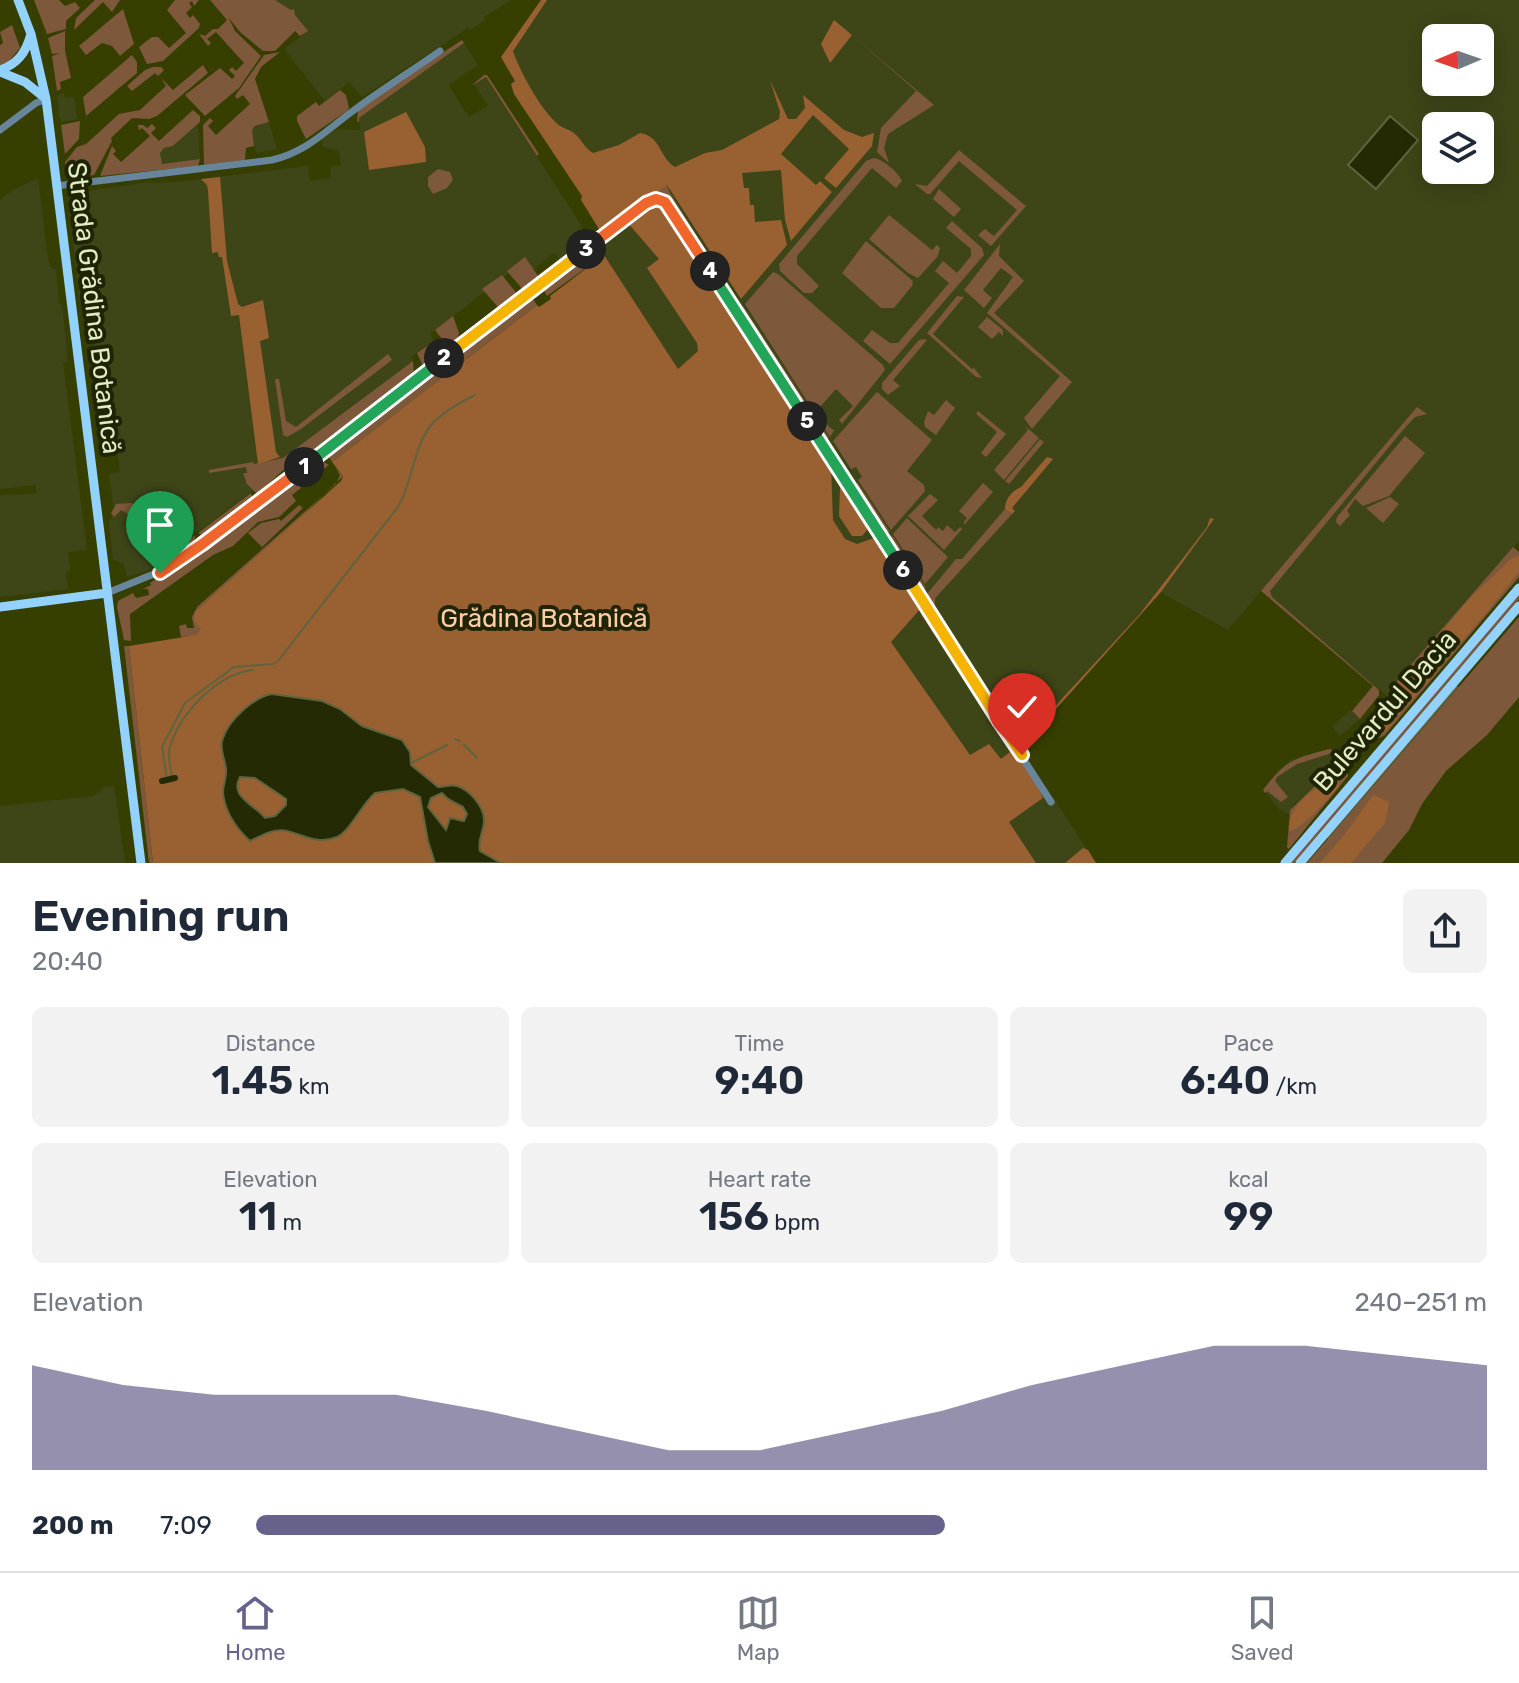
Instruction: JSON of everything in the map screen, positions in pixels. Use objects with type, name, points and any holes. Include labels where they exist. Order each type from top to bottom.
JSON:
[{"type":"main road","name":"Strada Grădina Botanică","points":[[18,0],[31,34],[46,99],[141,863]]},
{"type":"main road","points":[[0,71],[16,62],[31,34]]},
{"type":"main road","points":[[0,71],[25,82],[46,99]]},
{"type":"main road","name":"Bulevardul Dacia","points":[[1285,863],[1519,588]]},
{"type":"main road","points":[[0,607],[107,593]]},
{"type":"main road","name":"Bulevardul Dacia","points":[[1300,863],[1519,606]]},
{"type":"street","points":[[56,186],[272,160],[290,155],[307,147],[359,106],[440,51]]},
{"type":"street","points":[[0,130],[46,99]]},
{"type":"street","points":[[107,593],[171,567],[638,209],[656,199],[665,202],[1051,802]]},
{"type":"shaded area","points":[[34,0],[59,0],[65,6],[75,2],[80,8],[66,21],[66,29],[47,34]]},
{"type":"shaded area","points":[[95,0],[120,0],[112,12],[103,2],[74,30],[76,18]]},
{"type":"shaded area","points":[[175,0],[199,0],[194,6],[192,1],[189,3],[192,7],[186,13],[190,18],[193,15],[200,24],[199,28],[163,61],[147,64],[139,47],[152,37],[158,37],[169,48],[186,33],[167,10]]},
{"type":"shaded area","points":[[210,0],[275,0],[294,9],[308,31],[300,36],[295,31],[275,51],[263,51],[229,18],[235,31],[261,56],[239,88],[205,116],[185,95],[220,68],[232,79],[235,76],[229,70],[232,67],[236,71],[244,63],[216,32],[207,39],[211,43],[208,46],[199,34],[205,36],[227,20]]},
{"type":"shaded area","points":[[224,0],[511,0],[470,30],[468,28],[362,97],[349,82],[325,101],[284,49],[308,31],[259,31]]},
{"type":"shaded area","points":[[547,0],[1519,0],[1519,541],[1396,683],[1391,699],[1261,591],[1228,630],[1160,592],[1021,748],[1096,863],[999,863],[601,251],[600,243],[627,222],[507,59]]},
{"type":"shaded area","points":[[123,9],[134,44],[120,56],[112,46],[102,43],[86,55],[79,46]]},
{"type":"shaded area","points":[[12,25],[20,48],[8,62],[0,65],[0,45],[3,43],[0,32]]},
{"type":"shaded area","points":[[65,31],[65,51],[71,78],[60,82],[61,89],[57,91],[52,56],[60,53],[52,54],[48,38]]},
{"type":"shaded area","points":[[852,35],[934,105],[888,134],[884,148],[889,163],[877,152],[881,128],[916,91]]},
{"type":"shaded area","points":[[462,40],[464,43],[357,121],[358,110],[362,106]]},
{"type":"shaded area","points":[[464,43],[478,65],[449,85],[459,102],[469,117],[488,106],[474,84],[485,76],[590,242],[563,263],[554,253],[533,270],[525,261],[430,334],[434,340],[412,356],[413,361],[283,458],[280,470],[157,562],[160,567],[127,577],[124,565],[113,559],[109,523],[114,511],[109,474],[120,472],[115,435],[104,436],[90,313],[80,304],[68,200],[76,193],[142,183],[176,182],[308,166],[310,181],[331,178],[330,166],[341,165],[339,151],[323,147],[322,139],[337,129],[360,130],[359,118]]},
{"type":"shaded area","points":[[280,52],[261,67],[255,79],[269,122],[252,130],[254,146],[246,148],[245,160],[204,165],[203,125],[210,118],[213,121],[208,126],[216,135],[250,104],[243,95],[237,99],[235,96],[264,55]]},
{"type":"shaded area","points":[[132,55],[137,62],[137,73],[86,116],[83,97]]},
{"type":"shaded area","points":[[203,65],[208,73],[157,116],[132,118],[111,138],[94,175],[67,178],[65,162],[77,147],[86,144],[119,114],[140,110],[166,86],[161,78],[173,90]]},
{"type":"shaded area","points":[[153,67],[164,70],[158,76],[155,73],[132,91],[127,86],[145,70]]},
{"type":"shaded area","points":[[487,75],[539,154],[537,156],[486,77],[471,86]]},
{"type":"shaded area","points":[[340,90],[346,95],[347,111],[306,139],[297,116],[316,102],[319,106]]},
{"type":"shaded area","points":[[64,93],[65,98],[74,97],[77,119],[62,122],[57,95]]},
{"type":"shaded area","points":[[193,110],[200,116],[200,122],[173,146],[164,148],[160,153],[162,164],[200,159],[198,166],[100,176],[112,146],[116,151],[113,154],[121,162],[150,136],[142,128],[139,130],[138,125],[147,128],[152,124],[156,128],[151,133],[159,141]]},
{"type":"shaded area","points":[[1390,116],[1418,140],[1376,189],[1348,165]]},
{"type":"shaded area","points":[[80,121],[79,139],[65,154],[61,125]]},
{"type":"shaded area","points":[[269,122],[277,149],[256,153],[251,131],[255,126]]},
{"type":"shaded area","points":[[198,124],[200,159],[161,164],[160,152],[173,146]]},
{"type":"shaded area","points":[[959,150],[1026,206],[991,246],[978,235],[985,229],[994,236],[1017,210],[959,161],[930,194],[915,184],[927,186]]},
{"type":"shaded area","points":[[874,158],[890,167],[902,181],[896,188],[872,168],[797,256],[797,264],[819,286],[812,293],[804,293],[780,271],[779,264],[866,161]]},
{"type":"shaded area","points":[[438,169],[450,172],[453,180],[447,188],[433,194],[428,186],[428,177]]},
{"type":"shaded area","points":[[38,178],[48,259],[52,269],[56,269],[59,304],[62,305],[67,349],[67,361],[63,362],[87,550],[68,552],[68,589],[0,597],[0,495],[37,494],[35,485],[0,489],[0,200]]},
{"type":"shaded area","points":[[667,185],[738,301],[731,299],[664,197],[658,194],[661,187]]},
{"type":"shaded area","points":[[939,189],[961,209],[954,217],[933,199]]},
{"type":"shaded area","points":[[889,215],[932,250],[937,245],[940,248],[938,256],[918,278],[869,239]]},
{"type":"shaded area","points":[[952,221],[982,248],[984,255],[890,364],[863,341],[872,330],[890,343],[898,343],[949,283],[935,271],[943,261],[957,273],[971,256],[971,249],[946,228]]},
{"type":"shaded area","points":[[866,241],[913,281],[894,308],[881,308],[842,273]]},
{"type":"shaded area","points":[[600,243],[604,255],[547,296],[543,289]]},
{"type":"shaded area","points":[[1000,244],[999,256],[1024,281],[994,313],[1072,382],[1032,429],[1024,418],[1060,376],[987,313],[1013,277],[1001,268],[983,290],[992,298],[984,308],[964,290]]},
{"type":"shaded area","points":[[525,257],[541,280],[524,291],[507,271]]},
{"type":"shaded area","points":[[773,272],[883,365],[885,370],[842,424],[839,420],[853,406],[836,389],[818,409],[829,427],[834,430],[836,427],[830,437],[745,304]]},
{"type":"shaded area","points":[[502,275],[517,294],[502,308],[482,289]]},
{"type":"shaded area","points":[[957,296],[964,297],[933,334],[982,378],[976,377],[927,333]]},
{"type":"shaded area","points":[[532,298],[537,305],[332,462],[327,454]]},
{"type":"shaded area","points":[[743,306],[828,439],[822,439],[742,317]]},
{"type":"shaded area","points":[[453,316],[459,333],[457,343],[449,348],[435,330]]},
{"type":"shaded area","points":[[987,317],[1003,330],[1003,336],[999,332],[992,339],[978,327]]},
{"type":"shaded area","points":[[436,340],[445,350],[426,365],[422,364],[417,353]]},
{"type":"shaded area","points":[[919,340],[927,340],[893,380],[900,386],[888,395],[882,389],[882,383]]},
{"type":"shaded area","points":[[388,354],[392,360],[301,429],[287,437],[283,435],[275,379],[279,379],[286,421],[296,427]]},
{"type":"shaded area","points":[[413,361],[414,375],[327,443],[291,463],[257,494],[247,484],[243,473],[247,473],[246,467],[209,473],[209,470],[283,458]]},
{"type":"shaded area","points":[[877,392],[932,440],[907,471],[924,485],[925,491],[891,530],[858,480],[862,477],[856,467],[851,469],[833,441]]},
{"type":"shaded area","points":[[946,400],[955,408],[936,435],[925,427],[924,422],[928,411],[934,415]]},
{"type":"shaded area","points":[[1417,407],[1427,414],[1415,417],[1403,430],[1270,591],[1272,597],[1379,690],[1379,695],[1360,719],[1352,711],[1373,686],[1261,591]]},
{"type":"shaded area","points":[[978,411],[1006,434],[986,457],[981,453],[997,432],[976,414]]},
{"type":"shaded area","points":[[1025,426],[1039,438],[1004,480],[994,470],[1028,430]]},
{"type":"shaded area","points":[[1405,436],[1425,453],[1389,496],[1363,506],[1355,499],[1347,511],[1350,515],[1340,526],[1336,522],[1337,517]]},
{"type":"shaded area","points":[[1040,439],[1044,442],[1009,484],[1005,481]]},
{"type":"shaded area","points":[[319,459],[329,465],[300,486],[292,495],[296,501],[279,517],[258,522],[233,546],[213,555],[130,614],[131,641],[124,640],[118,601],[133,593],[136,598],[149,595],[148,589],[143,589],[150,583],[172,570]]},
{"type":"shaded area","points":[[858,483],[890,532],[883,533],[859,496],[855,485]]},
{"type":"shaded area","points":[[983,483],[993,492],[965,524],[967,518],[959,511]]},
{"type":"shaded area","points":[[251,493],[253,498],[205,536],[198,533]]},
{"type":"shaded area","points":[[325,494],[285,533],[196,636],[181,637],[179,626],[186,624],[187,628],[194,628],[192,617],[197,607]]},
{"type":"shaded area","points":[[930,494],[938,500],[922,516],[936,530],[938,527],[943,531],[947,525],[955,532],[960,527],[962,529],[944,550],[908,516]]},
{"type":"shaded area","points":[[1390,497],[1399,504],[1383,523],[1366,508]]},
{"type":"shaded area","points":[[133,503],[138,526],[132,517],[121,510],[114,517],[111,513],[116,504]]},
{"type":"shaded area","points":[[299,505],[303,508],[257,552],[262,547],[248,533],[261,523],[281,521]]},
{"type":"shaded area","points":[[1005,509],[1012,514],[928,606],[927,594]]},
{"type":"shaded area","points":[[907,518],[948,557],[925,584],[893,534]]},
{"type":"shaded area","points":[[195,535],[195,544],[162,567],[156,564]]},
{"type":"shaded area","points":[[892,535],[926,588],[918,588],[890,544]]},
{"type":"shaded area","points":[[1513,547],[1519,552],[1519,577],[1384,736],[1359,745],[1358,738],[1393,696],[1395,683]]},
{"type":"shaded area","points":[[1519,594],[1519,599],[1294,863],[1289,863]]},
{"type":"shaded area","points":[[1519,617],[1519,697],[1487,735],[1446,771],[1422,804],[1409,830],[1382,863],[1307,863]]},
{"type":"shaded area","points":[[124,646],[129,646],[153,863],[149,863]]},
{"type":"shaded area","points":[[272,694],[322,701],[340,709],[362,726],[402,740],[410,752],[411,765],[438,787],[457,786],[475,800],[484,820],[480,851],[501,863],[435,863],[420,797],[403,789],[375,793],[337,837],[317,840],[282,830],[250,841],[232,820],[224,800],[226,772],[222,742],[236,717]],"holes":[[[240,777],[255,778],[286,799],[286,805],[275,816],[265,818],[240,795],[237,784]],[[442,793],[463,807],[467,814],[464,821],[450,818],[446,830],[428,807],[431,798]]]},
{"type":"shaded area","points":[[1350,710],[1360,719],[1340,736],[1332,727]]},
{"type":"shaded area","points":[[1326,750],[1338,764],[1293,805],[1289,814],[1279,809],[1263,790],[1290,760]]},
{"type":"shaded area","points":[[1333,750],[1332,753],[1297,764],[1277,777],[1275,781],[1288,797],[1281,802],[1263,790],[1291,762]]},
{"type":"shaded area","points":[[1336,765],[1346,768],[1348,776],[1289,849],[1290,810]]},
{"type":"shaded area","points":[[114,786],[125,863],[0,863],[0,806],[93,796],[104,787]]},
{"type":"green space","points":[[541,0],[547,0],[513,51],[526,80],[553,120],[574,133],[593,153],[619,145],[640,133],[652,138],[675,167],[705,153],[722,150],[779,119],[780,112],[770,80],[788,119],[796,119],[805,108],[803,95],[844,130],[862,137],[874,133],[872,146],[836,188],[824,178],[849,149],[813,115],[781,154],[816,185],[820,181],[832,192],[791,241],[785,220],[781,170],[742,173],[744,188],[749,188],[750,205],[754,205],[755,222],[781,220],[787,245],[741,299],[667,185],[602,234],[581,200],[582,196],[514,94],[511,84],[515,81],[501,57]]},
{"type":"green space","points":[[834,20],[852,35],[830,63],[821,44]]},
{"type":"green space","points":[[406,112],[425,147],[426,162],[369,170],[364,132]]},
{"type":"green space","points":[[220,177],[227,261],[238,304],[242,307],[263,300],[269,338],[260,341],[276,452],[280,457],[258,464],[239,315],[231,316],[222,257],[218,252],[212,253],[208,191],[201,179]]},
{"type":"green space","name":"Grădina Botanică","points":[[658,203],[831,466],[833,520],[845,539],[857,544],[877,537],[922,607],[891,642],[970,755],[989,744],[1001,759],[1010,752],[921,614],[924,610],[1034,778],[1043,798],[1009,822],[1036,863],[153,863],[129,646],[196,635],[201,629],[194,621],[195,612],[341,481],[343,476],[332,462],[537,305],[539,307],[551,299],[550,296],[604,255],[678,369],[698,351],[697,343],[647,268],[659,259],[627,222],[650,205]]},
{"type":"green space","points":[[1047,457],[1053,459],[1012,508],[1015,511],[1012,514],[1005,509],[1008,499]]},
{"type":"green space","points":[[844,486],[868,524],[862,536],[852,536],[839,516],[840,488]]},
{"type":"green space","points":[[1210,518],[1214,519],[1161,592],[1021,748],[928,606],[935,598],[934,609],[1023,741],[1139,615],[1207,527]]},
{"type":"green space","points":[[1519,556],[1519,572],[1487,612],[1385,732],[1361,743],[1359,739],[1393,697],[1398,683],[1472,596],[1512,558]]},
{"type":"green space","points":[[1329,777],[1338,779],[1339,787],[1308,819],[1289,831],[1297,806]]},
{"type":"green space","points":[[1373,795],[1389,802],[1385,823],[1351,863],[1320,863],[1345,834]]},
{"type":"green space","points":[[1083,848],[1088,850],[1096,863],[1065,863]]},
{"type":"waterway","points":[[167,779],[162,747],[185,703],[234,667],[278,661],[398,507],[421,443],[432,424],[475,395]]},
{"type":"waterway","points":[[172,778],[170,747],[182,721],[214,687],[226,679],[253,670]]},
{"type":"waterway","points":[[1328,837],[1457,687]]},
{"type":"waterway","points":[[455,739],[460,741]]},
{"type":"waterway","points":[[411,763],[447,745]]},
{"type":"waterway","points":[[464,745],[477,758]]},
{"type":"waterway","points":[[162,781],[175,778]]},
{"type":"route","points":[[160,573],[289,479],[628,216],[656,199],[665,202],[1022,755]]}]
